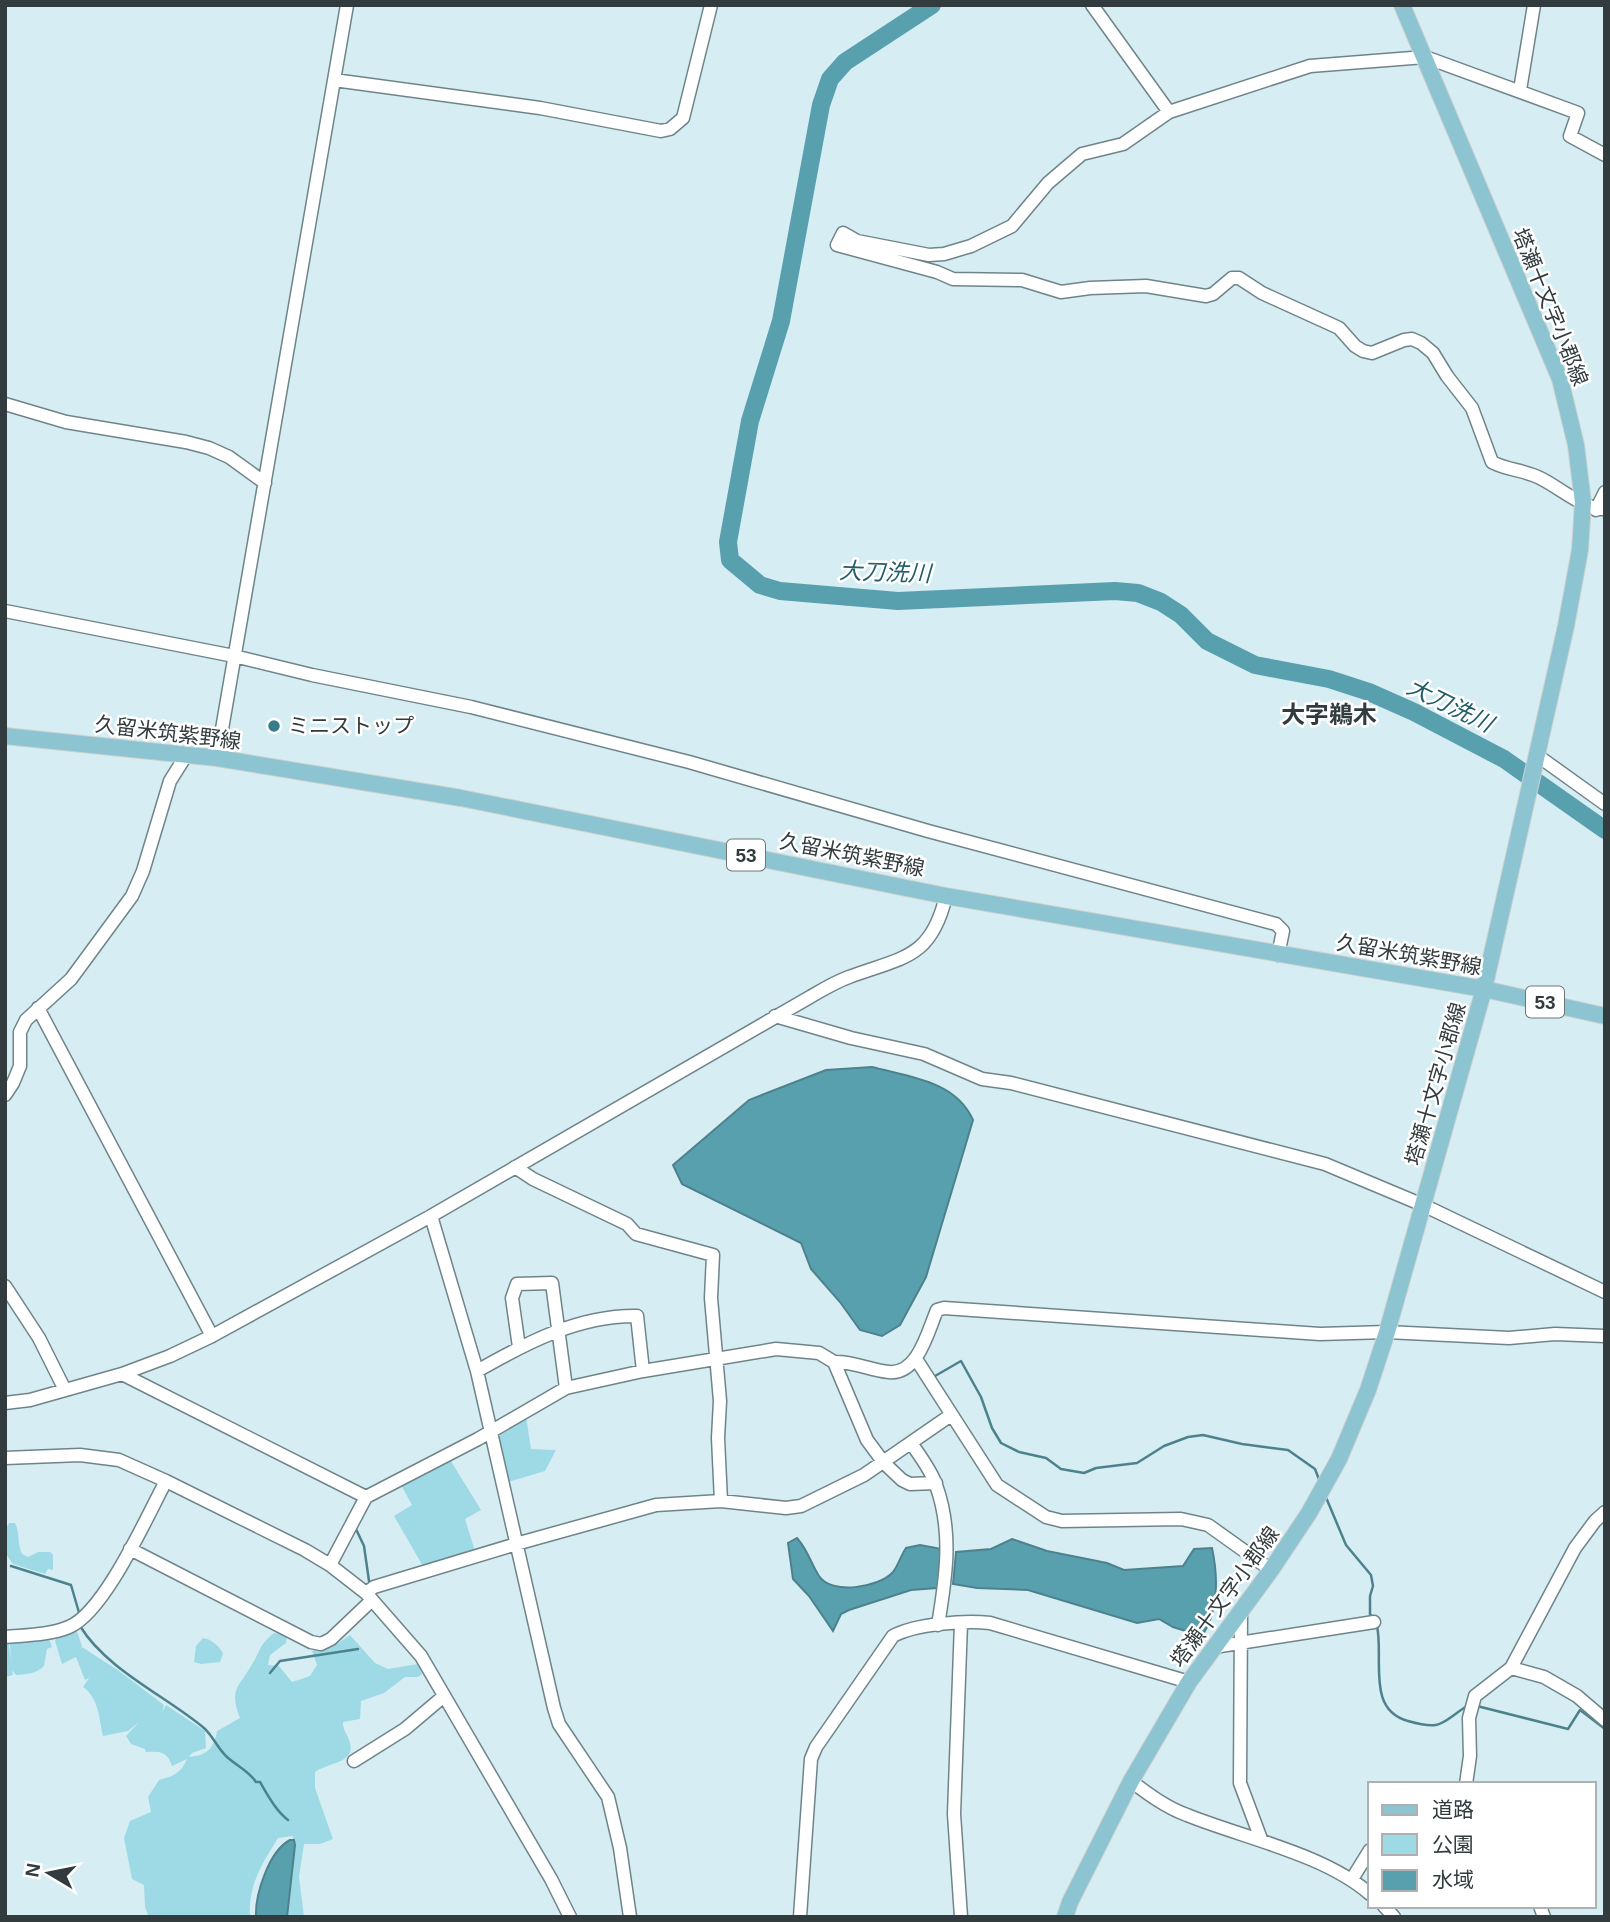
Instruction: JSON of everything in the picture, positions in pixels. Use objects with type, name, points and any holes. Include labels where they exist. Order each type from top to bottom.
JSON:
[{"type":"main road","name":"塔瀬十文字小郡線","points":[[1065,1917],[1131,1781],[1189,1682],[1309,1513],[1339,1459],[1368,1390],[1387,1332],[1484,989],[1537,759],[1580,550],[1595,507],[1560,379],[1402,5]]},
{"type":"main road","name":"久留米筑紫野線","points":[[5,736],[217,758],[461,798],[946,896],[1484,989],[1605,1016]]},
{"type":"street","points":[[217,758],[347,5]]},
{"type":"street","points":[[334,80],[540,108],[661,131],[670,129],[683,118],[711,5]]},
{"type":"street","points":[[1092,5],[1169,112]]},
{"type":"street","points":[[1520,90],[1534,5]]},
{"type":"street","points":[[1605,155],[1570,136],[1578,113],[1425,57],[1310,66],[1169,112],[1123,144],[1082,154],[1048,183],[1012,226],[971,246],[944,254],[929,255],[857,241],[844,233],[837,245],[937,272],[953,279],[1022,280],[1061,292],[1134,286],[1206,296],[1213,295],[1232,278],[1239,278],[1262,293],[1339,328],[1354,346],[1363,351],[1372,353],[1404,340],[1412,339],[1421,343],[1433,353],[1472,408],[1492,462],[1538,477],[1569,496],[1595,507],[1605,492]]},
{"type":"street","points":[[5,404],[66,422],[209,448],[229,457],[265,483]]},
{"type":"street","points":[[5,611],[234,656],[312,675],[471,707],[689,762],[928,831],[1276,924],[1283,931],[1278,955]]},
{"type":"street","points":[[5,1095],[20,1066],[20,1032],[26,1020],[71,979],[132,896],[143,871],[170,780],[187,754]]},
{"type":"street","points":[[1537,759],[1605,804]]},
{"type":"street","points":[[5,1403],[30,1400],[122,1374],[212,1336],[431,1216],[775,1016],[846,978],[911,955],[930,938],[941,916],[946,896]]},
{"type":"street","points":[[38,1008],[212,1336]]},
{"type":"street","points":[[775,1016],[851,1038],[924,1054],[982,1079],[1011,1083],[1325,1164],[1423,1205],[1605,1292]]},
{"type":"street","points":[[515,1167],[533,1179],[627,1224],[636,1234],[713,1255],[711,1298],[720,1401],[718,1437],[722,1501]]},
{"type":"street","points":[[431,1216],[477,1371],[559,1724],[608,1797],[620,1848],[630,1917]]},
{"type":"street","points":[[519,1347],[512,1298],[517,1284],[552,1283],[566,1388]]},
{"type":"street","points":[[5,1286],[39,1338],[65,1390]]},
{"type":"street","points":[[330,1565],[366,1497],[566,1388],[643,1371],[775,1349],[819,1353],[834,1362],[849,1362],[890,1373],[900,1371],[916,1359],[937,1310],[944,1308],[1320,1334],[1387,1332],[1509,1338],[1605,1336]]},
{"type":"street","points":[[477,1371],[519,1347],[558,1330],[617,1316],[637,1316],[643,1371]]},
{"type":"street","points":[[916,1359],[998,1485],[1046,1517],[1080,1522],[1181,1519],[1196,1521],[1208,1525],[1271,1570]]},
{"type":"street","points":[[834,1362],[863,1431],[884,1463],[910,1484],[936,1483]]},
{"type":"street","points":[[122,1374],[366,1497]]},
{"type":"street","points":[[130,1549],[310,1642],[321,1644],[331,1640],[374,1587],[656,1505],[722,1501],[786,1508],[801,1506],[884,1463],[951,1415]]},
{"type":"street","points":[[911,1443],[936,1483],[946,1519],[947,1557],[938,1625]]},
{"type":"street","points":[[5,1458],[80,1455],[119,1460],[305,1550],[330,1565],[369,1596],[421,1656],[551,1879],[570,1917]]},
{"type":"street","points":[[5,1637],[66,1629],[82,1620],[93,1609],[130,1549],[166,1481]]},
{"type":"street","points":[[1466,1782],[1470,1756],[1469,1718],[1475,1696],[1511,1668],[1575,1548],[1605,1512]]},
{"type":"street","points":[[1241,1612],[1240,1783],[1261,1839]]},
{"type":"street","points":[[800,1917],[809,1769],[816,1748],[893,1636],[912,1627],[972,1621],[990,1623],[1189,1682]]},
{"type":"street","points":[[1214,1647],[1374,1622]]},
{"type":"street","points":[[961,1623],[954,1814],[961,1917]]},
{"type":"street","points":[[1511,1668],[1544,1677],[1577,1696],[1605,1720]]},
{"type":"street","points":[[354,1761],[405,1730],[444,1696]]},
{"type":"street","points":[[1131,1781],[1184,1815],[1261,1839],[1352,1879],[1368,1892]]},
{"type":"street","points":[[1352,1879],[1368,1853]]},
{"type":"green space","points":[[526,1416],[531,1449],[556,1450],[545,1471],[508,1482],[496,1433]]},
{"type":"green space","points":[[449,1458],[481,1510],[465,1519],[475,1551],[424,1568],[394,1516],[412,1505],[401,1485]]},
{"type":"green space","points":[[9,1523],[15,1523],[17,1527],[22,1554],[28,1557],[38,1552],[50,1552],[53,1555],[53,1570],[48,1569],[45,1574],[13,1564],[6,1554],[6,1529]]},
{"type":"green space","points":[[76,1629],[82,1646],[80,1649],[82,1647],[119,1671],[164,1705],[162,1712],[166,1705],[205,1731],[206,1748],[192,1753],[189,1757],[209,1750],[217,1731],[240,1718],[235,1701],[236,1689],[262,1645],[274,1633],[287,1635],[286,1643],[270,1655],[268,1665],[279,1666],[292,1682],[310,1676],[317,1665],[312,1651],[340,1642],[350,1635],[375,1663],[388,1669],[418,1664],[422,1674],[418,1677],[405,1677],[384,1693],[361,1701],[360,1719],[343,1722],[350,1743],[349,1755],[315,1772],[315,1788],[333,1839],[320,1844],[304,1844],[299,1877],[304,1917],[278,1917],[293,1836],[278,1838],[262,1866],[251,1895],[250,1917],[149,1917],[145,1907],[144,1885],[132,1879],[124,1838],[130,1821],[151,1812],[148,1797],[159,1780],[176,1773],[187,1759],[172,1766],[168,1757],[162,1753],[146,1752],[145,1749],[131,1744],[126,1736],[139,1722],[128,1731],[103,1736],[95,1703],[83,1687],[89,1678],[85,1680],[76,1657],[62,1664],[55,1641],[57,1636]]},
{"type":"green space","points":[[48,1636],[52,1647],[47,1649],[41,1669],[16,1675],[12,1670],[13,1675],[5,1677],[5,1640],[8,1640],[12,1664],[9,1639]]},
{"type":"green space","points":[[203,1638],[220,1648],[223,1654],[220,1662],[194,1662],[196,1646]]},
{"type":"water","points":[[872,1067],[916,1078],[944,1089],[965,1107],[973,1120],[926,1277],[900,1325],[882,1336],[860,1330],[811,1269],[801,1243],[682,1184],[673,1165],[749,1100],[826,1070]]},
{"type":"water","points":[[797,1538],[819,1576],[834,1586],[855,1587],[886,1578],[893,1572],[906,1548],[920,1545],[942,1549],[941,1580],[937,1588],[911,1590],[849,1610],[841,1614],[833,1631],[809,1596],[793,1579],[788,1543]]},
{"type":"water","points":[[1012,1539],[1047,1551],[1107,1563],[1124,1570],[1183,1566],[1194,1549],[1212,1548],[1216,1593],[1208,1626],[1202,1636],[1173,1627],[1159,1619],[1137,1623],[1028,1590],[953,1584],[956,1552],[991,1549]]},
{"type":"water","points":[[290,1840],[294,1840],[295,1845],[287,1917],[256,1917],[258,1897],[265,1874],[276,1853]]},
{"type":"waterway","name":"大刀洗川","points":[[932,5],[845,62],[830,79],[821,105],[781,321],[750,421],[728,542],[730,560],[760,585],[780,591],[898,601],[1115,591],[1138,593],[1161,602],[1181,615],[1207,641],[1255,665],[1329,679],[1369,692],[1414,712],[1504,759],[1605,830]]},
{"type":"waterway","points":[[935,1376],[961,1361],[981,1397],[992,1428],[1001,1443],[1019,1452],[1046,1458],[1061,1469],[1084,1473],[1096,1468],[1137,1463],[1164,1446],[1188,1437],[1203,1435],[1288,1450],[1315,1469],[1320,1482]]},
{"type":"waterway","points":[[1325,1495],[1346,1545],[1371,1575],[1372,1617]]},
{"type":"waterway","points":[[355,1527],[364,1546],[369,1581]]},
{"type":"waterway","points":[[11,1566],[71,1585],[80,1616]]},
{"type":"waterway","points":[[80,1626],[105,1656],[204,1728],[227,1757],[256,1782],[260,1782],[288,1820]]},
{"type":"waterway","points":[[1377,1626],[1379,1681],[1386,1706],[1395,1715],[1419,1724],[1435,1725],[1441,1724],[1467,1706]]},
{"type":"waterway","points":[[270,1673],[280,1661],[358,1649]]},
{"type":"waterway","points":[[1477,1706],[1568,1729],[1580,1710],[1605,1729]]},
{"type":"place","name":"ミニストップ","points":[[274,726]]},
{"type":"district","name":"大字鵜木","points":[[1329,715]]}]
